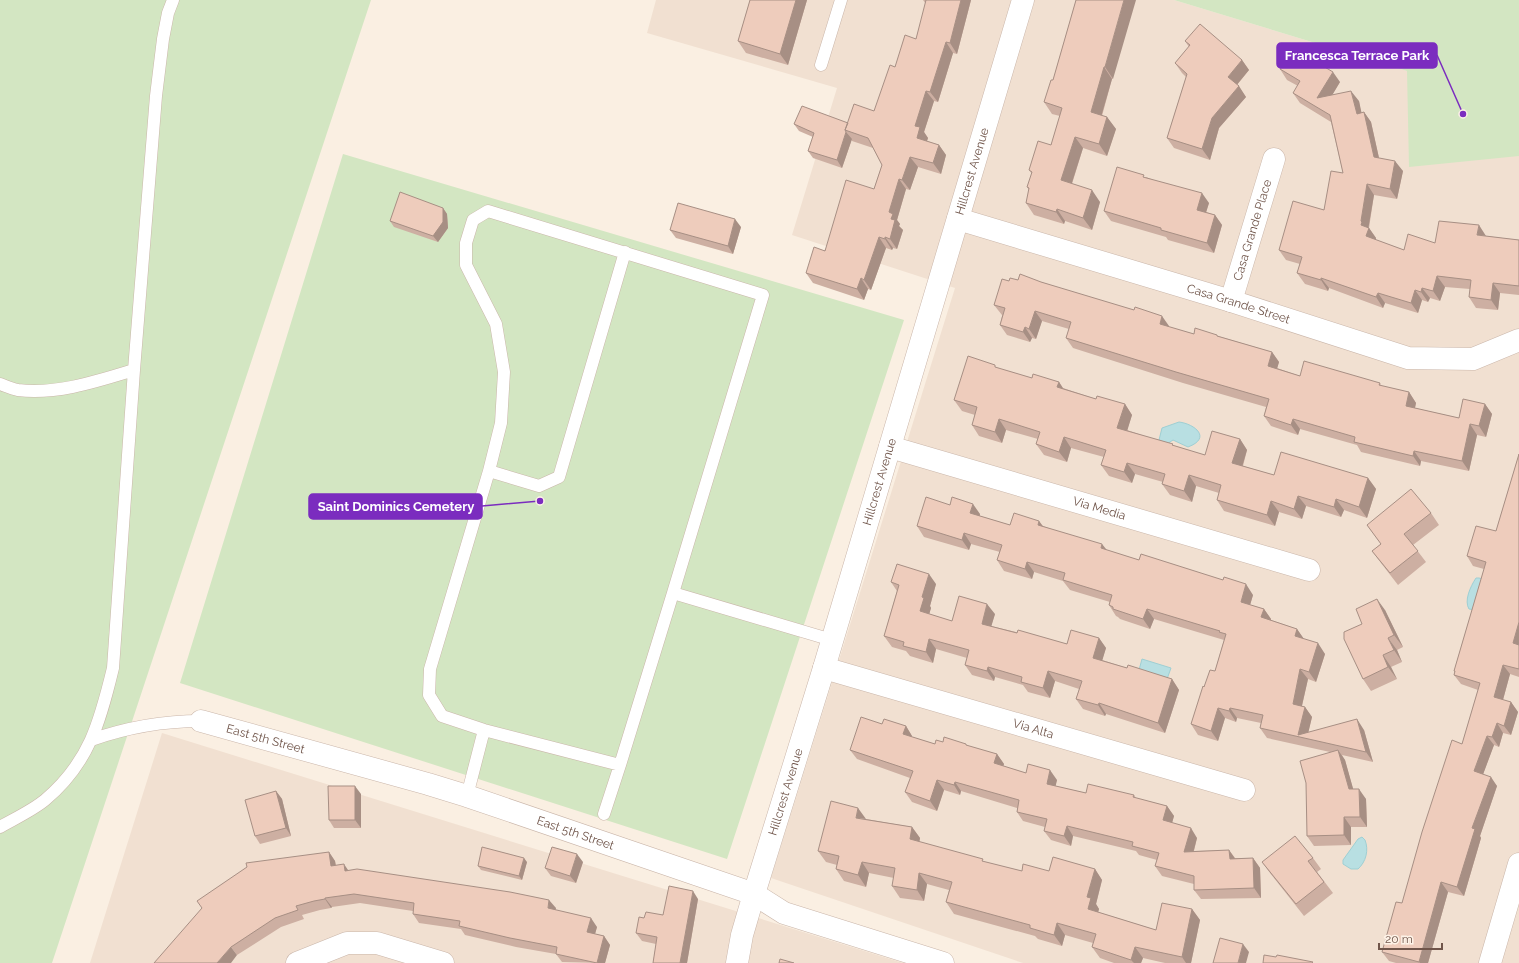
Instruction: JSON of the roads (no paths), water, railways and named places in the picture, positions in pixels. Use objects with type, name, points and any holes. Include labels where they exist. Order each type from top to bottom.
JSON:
[{"type":"street","name":"Hillcrest Avenue","points":[[737,963],[742,935],[754,894],[824,668],[1023,0]]},
{"type":"street","name":"Casa Grande Place","points":[[1231,301],[1274,159]]},
{"type":"street","name":"Casa Grande Street","points":[[958,219],[1231,301],[1408,358],[1473,359],[1519,340]]},
{"type":"street","name":"Via Media","points":[[890,447],[1309,570]]},
{"type":"street","name":"Via Alta","points":[[824,668],[1244,790]]},
{"type":"street","name":"East 5th Street","points":[[201,722],[467,796],[754,894],[784,912],[943,963]]},
{"type":"street","points":[[1490,963],[1519,864]]},
{"type":"street","points":[[297,963],[347,943],[377,943],[443,963]]},
{"type":"lane","points":[[0,827],[44,801],[67,779],[88,748],[102,712],[113,668],[134,370],[156,96],[163,39],[168,13],[174,0]]},
{"type":"lane","points":[[821,65],[841,0]]},
{"type":"lane","points":[[604,814],[620,765],[764,295],[488,211],[473,220],[466,243],[466,264],[496,324],[504,372],[501,423],[489,471],[430,669],[429,695],[442,716],[484,730],[620,765]]},
{"type":"lane","points":[[489,471],[539,486],[559,477],[625,252]]},
{"type":"lane","points":[[0,384],[18,390],[52,390],[89,383],[134,370]]},
{"type":"lane","points":[[673,593],[832,640]]},
{"type":"lane","points":[[91,740],[141,725],[178,721],[201,722]]},
{"type":"lane","points":[[467,796],[484,730]]},
{"type":"water","points":[[1179,422],[1191,425],[1195,428],[1200,436],[1199,440],[1188,447],[1173,440],[1167,444],[1159,440],[1162,428]]},
{"type":"water","points":[[1476,578],[1483,579],[1476,610],[1469,609],[1467,598]]},
{"type":"water","points":[[1142,659],[1171,668],[1167,679],[1139,670]]},
{"type":"water","points":[[1362,837],[1365,840],[1367,848],[1365,859],[1358,869],[1351,869],[1343,864],[1343,860],[1358,839]]},
{"type":"place","name":"Francesca Terrace Park","points":[[1463,114]]},
{"type":"place","name":"Saint Dominics Cemetery","points":[[540,501]]}]
